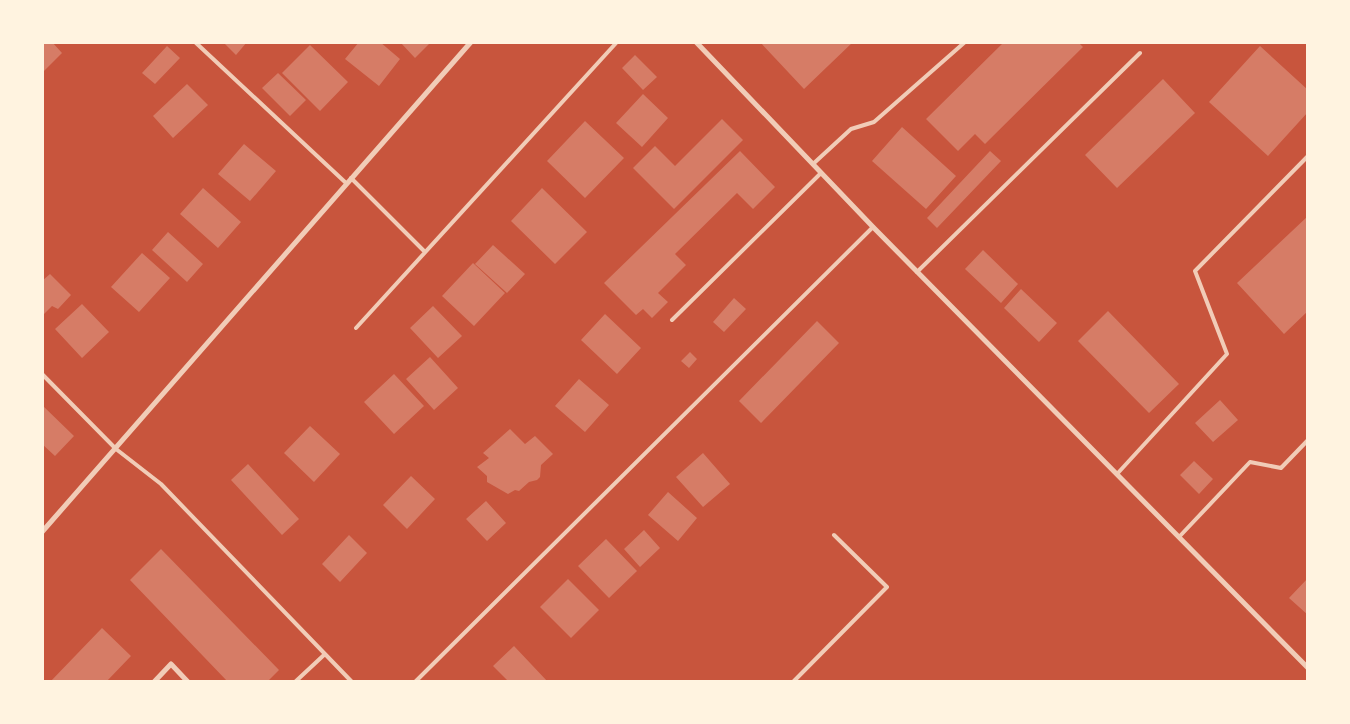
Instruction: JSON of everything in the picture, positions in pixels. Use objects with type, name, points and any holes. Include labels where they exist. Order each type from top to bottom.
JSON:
[{"type":"street","points":[[42,532],[471,42]]},
{"type":"street","points":[[696,42],[873,227],[1308,668]]},
{"type":"street","points":[[154,682],[171,664],[188,682]]},
{"type":"lane","points":[[195,42],[346,183]]},
{"type":"lane","points":[[356,328],[617,42]]},
{"type":"lane","points":[[813,164],[851,129],[874,122],[965,42]]},
{"type":"lane","points":[[917,272],[1140,53]]},
{"type":"lane","points":[[1117,474],[1227,354],[1195,271],[1308,156]]},
{"type":"lane","points":[[672,320],[821,173]]},
{"type":"lane","points":[[351,178],[425,252]]},
{"type":"lane","points":[[415,682],[873,227]]},
{"type":"lane","points":[[42,374],[116,449],[161,484],[352,682]]},
{"type":"lane","points":[[1179,537],[1250,462],[1281,468],[1308,440]]},
{"type":"lane","points":[[793,682],[887,587],[834,535]]},
{"type":"lane","points":[[295,682],[325,654]]},
{"type":"building","points":[[42,42],[52,42],[62,53],[42,73]]},
{"type":"building","points":[[223,42],[247,42],[236,55]]},
{"type":"building","points":[[359,42],[380,42],[400,59],[379,86],[345,59]]},
{"type":"building","points":[[400,42],[431,42],[415,58]]},
{"type":"building","points":[[760,42],[853,42],[804,89]]},
{"type":"building","points":[[1004,42],[1078,42],[1083,47],[985,144],[975,134],[958,151],[926,119]]},
{"type":"building","points":[[310,45],[348,82],[320,111],[282,73]]},
{"type":"building","points":[[167,46],[180,58],[155,84],[142,73]]},
{"type":"building","points":[[1260,46],[1308,90],[1308,112],[1268,156],[1209,102]]},
{"type":"building","points":[[635,55],[657,77],[643,90],[622,68]]},
{"type":"building","points":[[278,73],[306,100],[290,116],[262,88]]},
{"type":"building","points":[[1163,79],[1195,113],[1117,188],[1085,155]]},
{"type":"building","points":[[187,84],[208,105],[173,138],[153,116]]},
{"type":"building","points":[[643,94],[668,118],[642,147],[616,123]]},
{"type":"building","points":[[722,119],[743,140],[674,209],[633,168],[655,146],[675,166]]},
{"type":"building","points":[[585,121],[624,158],[585,198],[547,161]]},
{"type":"building","points":[[902,127],[956,176],[926,209],[872,161]]},
{"type":"building","points":[[244,144],[276,171],[250,201],[218,174]]},
{"type":"building","points":[[740,151],[775,187],[753,209],[737,193],[675,254],[686,265],[658,293],[668,302],[652,318],[643,309],[636,315],[604,283]]},
{"type":"building","points":[[990,151],[1001,161],[937,228],[927,218]]},
{"type":"building","points":[[203,188],[241,222],[218,248],[180,214]]},
{"type":"building","points":[[542,188],[587,232],[555,264],[511,221]]},
{"type":"building","points":[[1308,216],[1308,311],[1284,334],[1237,283]]},
{"type":"building","points":[[168,232],[203,264],[187,282],[152,250]]},
{"type":"building","points":[[493,245],[525,274],[507,293],[475,264]]},
{"type":"building","points":[[983,250],[1018,284],[1001,303],[965,269]]},
{"type":"building","points":[[142,253],[170,278],[139,312],[111,287]]},
{"type":"building","points":[[473,263],[505,293],[474,326],[442,296]]},
{"type":"building","points":[[50,274],[71,295],[58,309],[52,306],[42,316],[42,281]]},
{"type":"building","points":[[1021,289],[1057,323],[1039,342],[1004,308]]},
{"type":"building","points":[[734,298],[746,309],[724,332],[713,322]]},
{"type":"building","points":[[82,304],[109,332],[82,358],[55,329]]},
{"type":"building","points":[[433,306],[462,336],[438,358],[410,328]]},
{"type":"building","points":[[1108,311],[1179,384],[1149,413],[1078,341]]},
{"type":"building","points":[[605,314],[641,348],[617,374],[581,340]]},
{"type":"building","points":[[817,321],[839,343],[761,423],[739,401]]},
{"type":"building","points":[[690,352],[697,359],[689,368],[681,361]]},
{"type":"building","points":[[430,357],[458,388],[434,410],[406,379]]},
{"type":"building","points":[[394,374],[424,406],[394,434],[364,402]]},
{"type":"building","points":[[579,379],[609,405],[585,432],[555,406]]},
{"type":"building","points":[[1220,400],[1238,420],[1213,442],[1195,423]]},
{"type":"building","points":[[42,405],[74,436],[55,456],[42,444]]},
{"type":"building","points":[[310,426],[340,454],[314,482],[284,453]]},
{"type":"building","points":[[510,429],[525,444],[535,436],[553,454],[541,465],[540,477],[537,480],[529,482],[519,491],[515,490],[508,494],[487,482],[487,476],[477,467],[489,458],[483,453]]},
{"type":"building","points":[[703,453],[730,484],[703,507],[676,477]]},
{"type":"building","points":[[1194,461],[1213,479],[1199,494],[1180,475]]},
{"type":"building","points":[[248,464],[299,519],[282,535],[231,480]]},
{"type":"building","points":[[411,476],[435,499],[407,529],[383,505]]},
{"type":"building","points":[[668,492],[697,518],[678,541],[648,515]]},
{"type":"building","points":[[486,501],[506,523],[487,541],[466,519]]},
{"type":"building","points":[[644,530],[660,548],[640,567],[624,549]]},
{"type":"building","points":[[349,535],[367,553],[340,582],[322,564]]},
{"type":"building","points":[[606,539],[637,571],[609,598],[578,566]]},
{"type":"building","points":[[161,549],[279,670],[267,682],[228,682],[130,580]]},
{"type":"building","points":[[1308,578],[1308,615],[1289,598]]},
{"type":"building","points":[[568,579],[599,610],[571,638],[540,607]]},
{"type":"building","points":[[102,628],[131,656],[106,682],[50,682]]},
{"type":"building","points":[[514,646],[548,682],[509,682],[493,666]]}]
